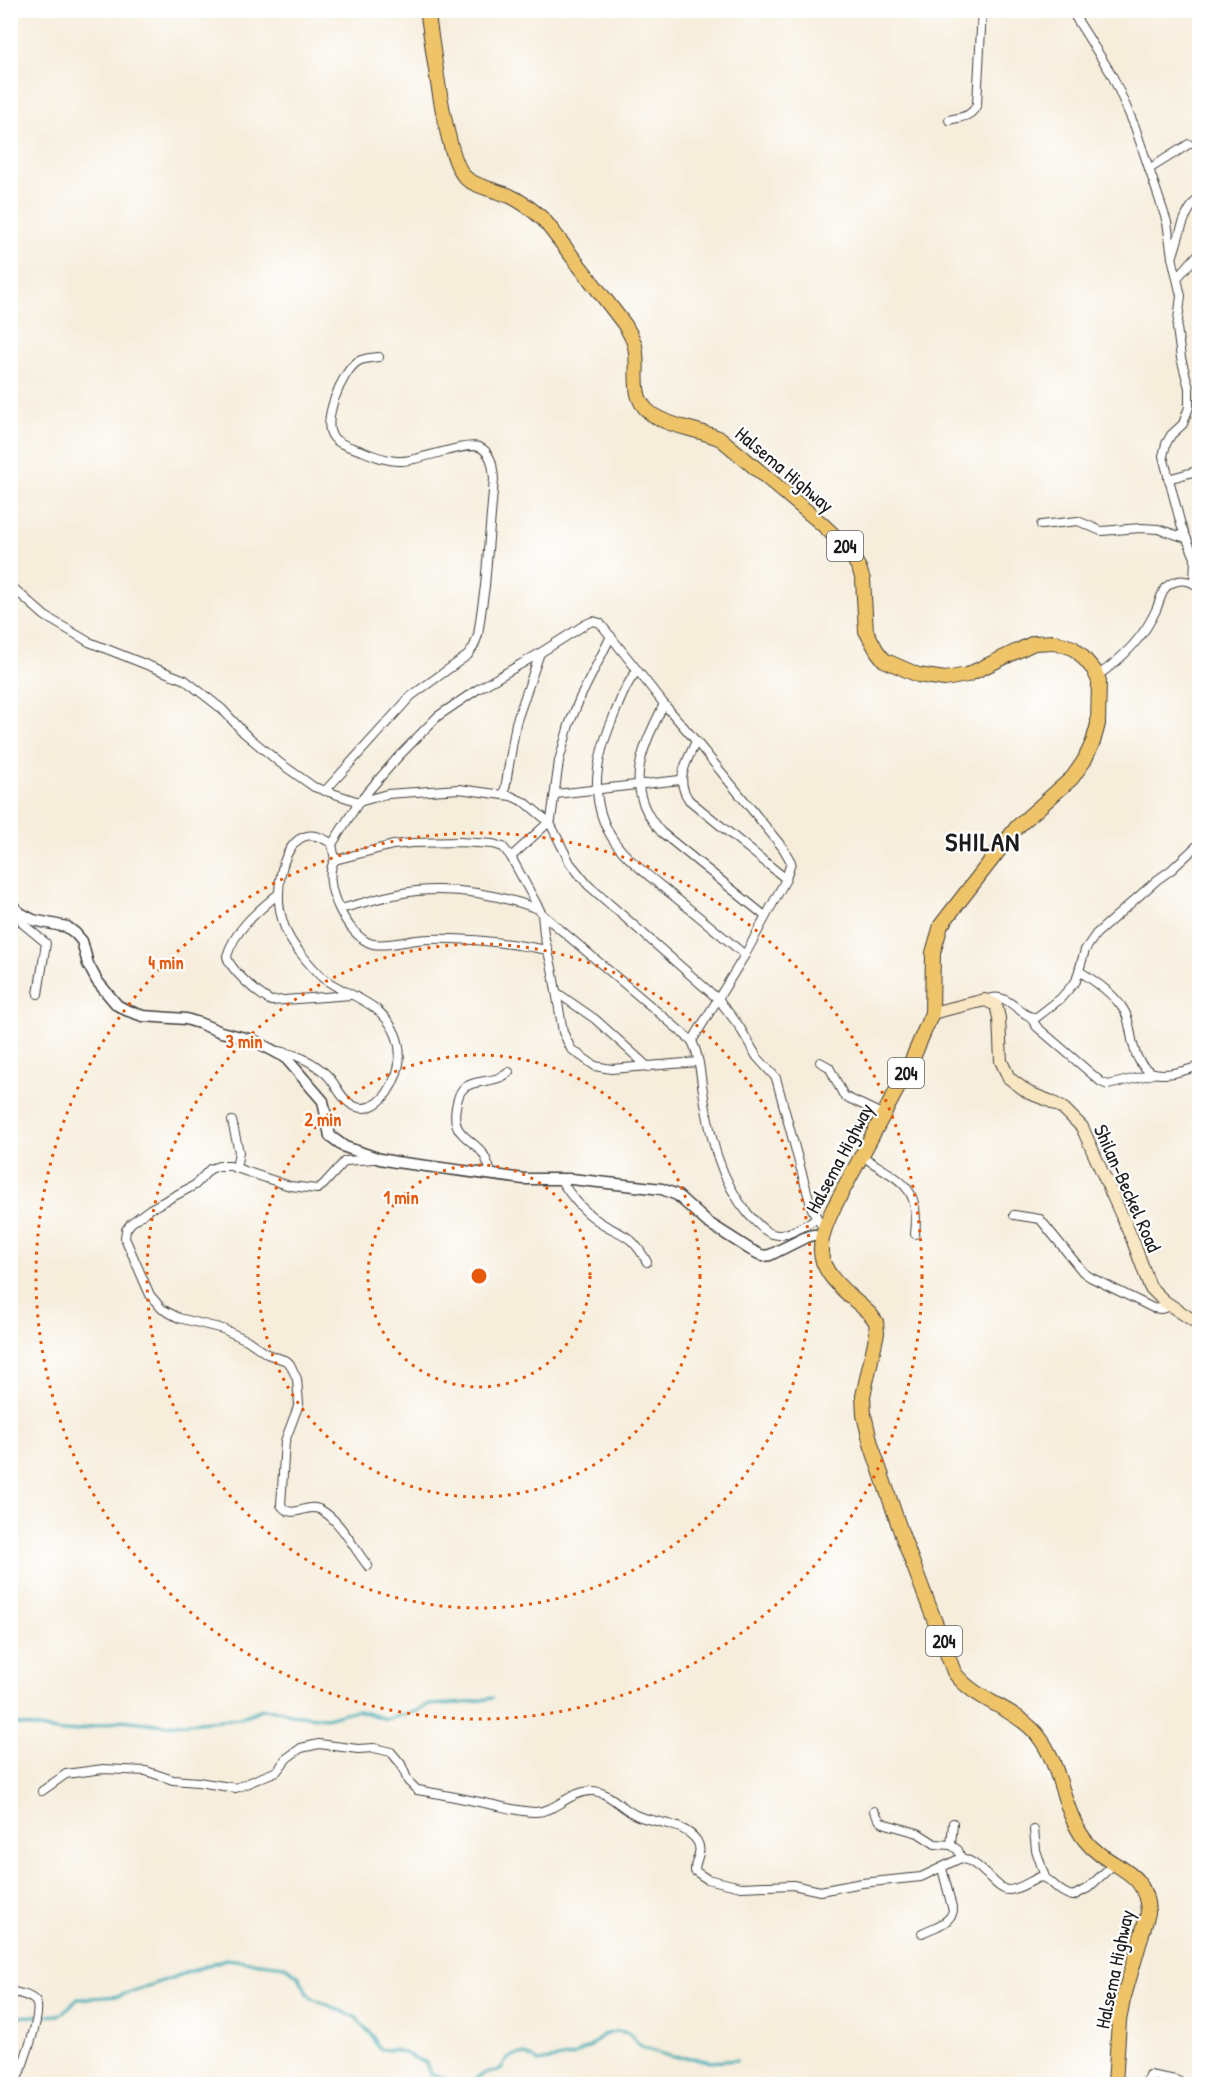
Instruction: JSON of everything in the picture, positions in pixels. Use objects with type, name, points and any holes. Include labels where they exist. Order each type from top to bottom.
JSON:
[{"type":"highway","name":"Halsema Highway","points":[[427,10],[448,136],[457,168],[469,181],[512,196],[530,207],[550,228],[632,337],[636,360],[636,387],[645,408],[660,419],[721,439],[847,548],[863,580],[866,631],[885,660],[918,675],[945,679],[967,675],[1034,643],[1055,642],[1074,648],[1097,676],[1098,723],[1093,742],[1084,761],[1072,777],[1017,827],[941,925],[933,953],[932,1013],[909,1067],[821,1228],[821,1248],[826,1268],[876,1322],[877,1333],[864,1396],[864,1415],[871,1444],[902,1534],[954,1672],[967,1686],[1032,1729],[1048,1753],[1080,1833],[1091,1847],[1132,1874],[1148,1902],[1148,1913],[1119,2021],[1115,2085]]},
{"type":"main road","points":[[932,1013],[985,1000]]},
{"type":"main road","name":"Shilan-Beckel Road","points":[[985,1000],[993,1002],[998,1008],[1001,1061],[1009,1078],[1029,1093],[1064,1109],[1082,1127],[1133,1240],[1150,1287],[1200,1326]]},
{"type":"street","points":[[949,120],[974,112],[977,104],[982,10]]},
{"type":"street","points":[[1071,10],[1112,75],[1135,127],[1163,206],[1181,296],[1179,344],[1189,388],[1189,407],[1183,424],[1171,435],[1164,450],[1168,479],[1196,563],[1197,586]]},
{"type":"street","points":[[1149,169],[1189,144]]},
{"type":"street","points":[[1172,258],[1189,208],[1200,197]]},
{"type":"street","points":[[1178,277],[1200,252]]},
{"type":"street","points":[[325,791],[411,696],[468,655],[478,635],[485,586],[494,468],[484,450],[471,446],[400,462],[373,455],[339,442],[333,437],[329,416],[347,373],[356,362],[379,357]]},
{"type":"street","points":[[1168,479],[1200,470]]},
{"type":"street","points":[[1041,525],[1078,522],[1101,531],[1141,528],[1186,538]]},
{"type":"street","points":[[1097,676],[1122,658],[1136,642],[1147,627],[1165,588],[1175,581],[1187,580],[1197,586]]},
{"type":"street","points":[[10,585],[45,616],[89,642],[185,680],[222,709],[244,733],[280,763],[307,783],[325,791],[358,802],[387,794],[459,789],[504,795],[526,803],[550,823],[570,863],[588,885],[719,1000],[739,1026],[757,1057],[778,1081],[806,1188],[821,1228]]},
{"type":"street","points":[[548,950],[455,938],[372,944],[355,934],[340,909],[330,878],[334,860],[332,844],[358,802],[398,757],[443,712],[593,621],[600,623],[611,636],[664,705],[783,848],[791,862],[786,879],[745,955],[692,1041]]},
{"type":"street","points":[[511,857],[550,823],[553,815],[559,761],[569,725],[611,636]]},
{"type":"street","points":[[504,795],[516,723],[540,653]]},
{"type":"street","points":[[637,671],[619,703],[605,739],[596,772],[602,815],[614,842],[658,884],[745,955]]},
{"type":"street","points":[[664,705],[647,739],[640,761],[639,784],[643,806],[661,832],[765,916]]},
{"type":"street","points":[[696,741],[680,780],[682,790],[689,800],[786,879]]},
{"type":"street","points":[[556,794],[680,780]]},
{"type":"street","points":[[14,907],[33,920],[67,927],[75,933],[82,941],[88,964],[97,981],[117,1005],[126,1010],[142,1016],[191,1020],[221,1032],[299,1056],[325,1072],[351,1104],[359,1108],[373,1106],[384,1097],[396,1079],[400,1046],[386,1018],[378,1010],[325,979],[292,942],[280,913],[278,894],[283,867],[290,848],[298,839],[306,835],[332,844]]},
{"type":"street","points":[[334,860],[393,845],[453,842],[496,844],[505,849],[511,857],[540,912],[566,1040],[572,1049],[596,1066],[611,1069],[699,1062]]},
{"type":"street","points":[[1031,1018],[1037,1017],[1060,999],[1076,981],[1085,950],[1096,934],[1200,843]]},
{"type":"street","points":[[340,909],[415,891],[454,890],[515,902],[540,912],[692,1041],[699,1062],[708,1122],[717,1159],[735,1197],[744,1208],[772,1234],[780,1235],[821,1228]]},
{"type":"street","points":[[278,894],[256,912],[237,935],[227,956],[230,965],[262,996],[271,1001],[353,994]]},
{"type":"street","points":[[14,907],[23,924],[46,943],[38,994]]},
{"type":"street","points":[[1079,971],[1120,1004],[1129,1023],[1133,1047],[1144,1067],[1153,1074]]},
{"type":"street","points":[[556,992],[595,1019],[648,1067]]},
{"type":"street","points":[[985,1000],[994,998],[1004,1000],[1018,1008],[1031,1018],[1036,1027],[1101,1082],[1108,1085],[1200,1066]]},
{"type":"street","points":[[276,1050],[291,1063],[323,1101],[330,1136],[345,1147],[380,1160]]},
{"type":"street","points":[[820,1062],[830,1067],[844,1096],[884,1115]]},
{"type":"street","points":[[491,1173],[483,1154],[459,1131],[456,1125],[456,1108],[463,1090],[471,1084],[500,1079],[509,1072]]},
{"type":"street","points":[[232,1121],[239,1152],[236,1168]]},
{"type":"street","points":[[862,1156],[908,1188],[916,1203],[915,1234]]},
{"type":"street","points":[[368,1566],[339,1526],[324,1513],[310,1507],[294,1513],[287,1511],[281,1505],[285,1441],[299,1404],[297,1379],[290,1364],[223,1329],[179,1318],[162,1309],[150,1295],[126,1241],[126,1230],[131,1223],[150,1209],[195,1185],[210,1169],[219,1166],[236,1168],[290,1186],[317,1189],[345,1161],[380,1160],[524,1179],[560,1179],[670,1192],[707,1222],[763,1256],[770,1255],[821,1228]]},
{"type":"street","points":[[560,1179],[571,1195],[593,1218],[633,1240],[647,1262]]},
{"type":"street","points":[[1014,1215],[1040,1219],[1083,1272],[1090,1277],[1153,1308],[1161,1309],[1172,1306]]},
{"type":"street","points":[[42,1791],[66,1774],[103,1769],[146,1771],[173,1780],[236,1788],[277,1771],[287,1758],[306,1745],[328,1744],[358,1749],[374,1748],[391,1752],[401,1764],[408,1781],[417,1790],[514,1809],[536,1812],[575,1794],[599,1792],[637,1816],[687,1832],[698,1842],[700,1849],[695,1871],[707,1879],[741,1887],[793,1886],[820,1891],[862,1883],[921,1877],[961,1858],[978,1865],[998,1886],[1006,1890],[1018,1888],[1040,1877],[1045,1877]]},
{"type":"street","points":[[874,1811],[880,1821],[886,1824],[918,1833],[934,1844],[951,1845],[958,1850],[961,1858]]},
{"type":"street","points":[[951,1845],[953,1823]]},
{"type":"street","points":[[1035,1830],[1036,1850],[1045,1877],[1063,1893],[1073,1896],[1088,1888],[1115,1863]]},
{"type":"street","points":[[922,1933],[943,1923],[953,1911],[942,1868]]},
{"type":"street","points":[[10,1991],[33,1998],[39,2010],[15,2085]]},
{"type":"street","points":[[1146,2085],[1149,2074],[1183,2085]]},
{"type":"waterway","points":[[10,1723],[62,1732],[122,1720],[165,1725],[240,1718],[262,1709],[326,1718],[356,1710],[386,1719],[417,1711],[427,1705],[465,1703],[492,1698]]},
{"type":"waterway","points":[[10,2017],[60,2015],[78,1999],[119,1996],[226,1959],[285,1966],[299,1977],[312,1998],[357,2018],[373,2036],[379,2048],[406,2054],[426,2063],[430,2074],[458,2083],[472,2081],[498,2070],[509,2058],[517,2055],[526,2055],[538,2062],[573,2056],[591,2046],[603,2035],[618,2031],[628,2033],[642,2047],[672,2057],[711,2062],[737,2060]]},
{"type":"district","name":"SHILAN","points":[[983,841]]}]
